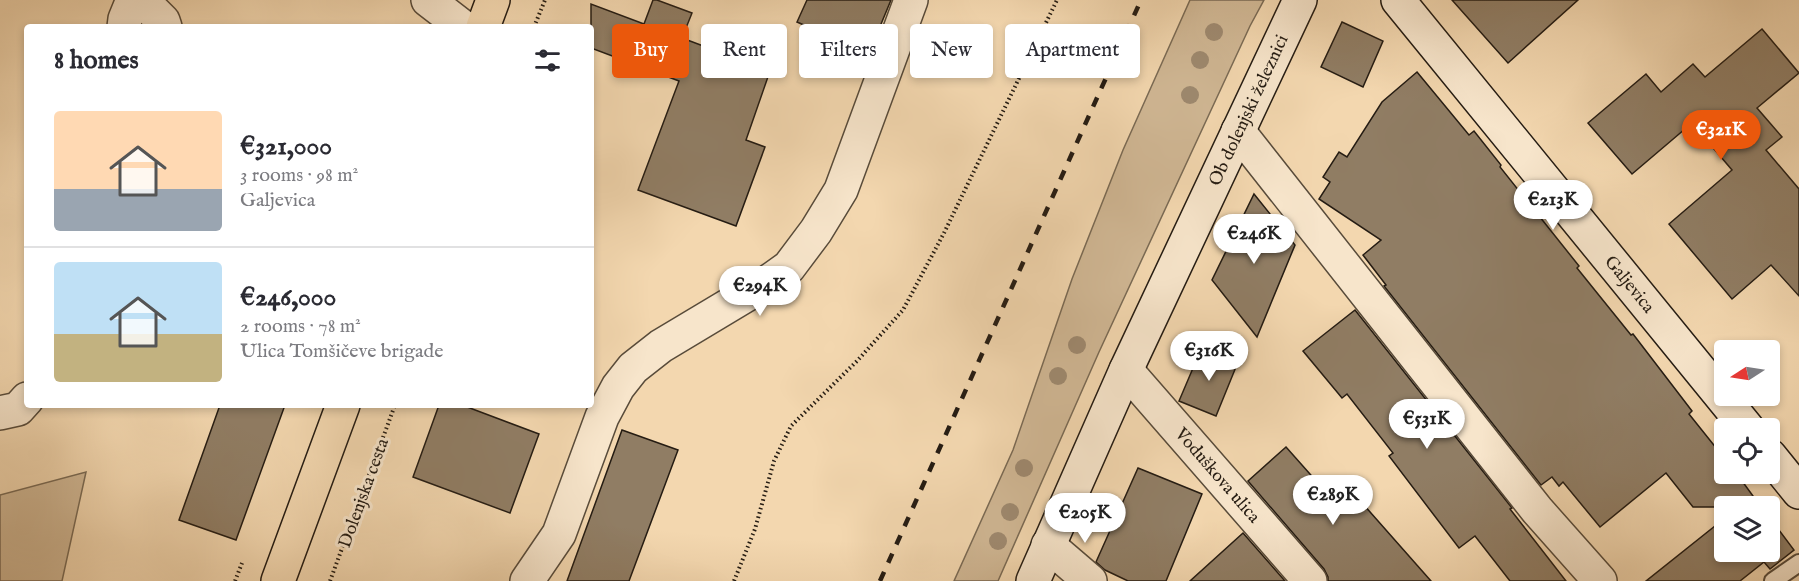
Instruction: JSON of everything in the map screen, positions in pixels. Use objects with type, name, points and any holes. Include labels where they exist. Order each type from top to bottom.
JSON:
[{"type":"main road","points":[[484,24],[493,0]]},
{"type":"main road","points":[[278,581],[342,408]]},
{"type":"street","points":[[428,0],[459,24]]},
{"type":"street","points":[[527,581],[559,534],[602,417],[618,387],[633,368],[662,346],[789,267],[816,231],[841,190],[911,0]]},
{"type":"street","name":"Ob dolenjski železnici","points":[[1033,581],[1126,370],[1300,0]]},
{"type":"street","name":"Galjevica","points":[[1398,0],[1739,418]]},
{"type":"street","points":[[124,24],[132,2],[145,3],[164,24]]},
{"type":"street","points":[[1238,131],[1537,510],[1600,581]]},
{"type":"street","name":"Voduškova ulica","points":[[1126,370],[1310,581]]},
{"type":"street","points":[[0,413],[18,409],[24,402]]},
{"type":"street","points":[[1780,468],[1799,492]]},
{"type":"street","points":[[1048,545],[1090,581]]},
{"type":"lane","points":[[1773,581],[1799,563]]},
{"type":"path","points":[[535,24],[545,0]]},
{"type":"path","points":[[734,581],[755,529],[774,460],[791,426],[857,361],[903,310],[944,233],[1056,0]]},
{"type":"path","name":"Dolenjska cesta","points":[[330,581],[394,408]]},
{"type":"path","points":[[235,581],[242,563]]},
{"type":"shaded area","points":[[1190,0],[1264,0],[1099,352],[998,581],[954,581],[1013,450],[1072,279],[1123,150]]},
{"type":"shaded area","points":[[86,472],[62,581],[0,581],[0,495]]},
{"type":"building","points":[[653,0],[692,13],[688,24],[644,24]]},
{"type":"building","points":[[807,0],[891,0],[881,24],[802,24],[797,22]]},
{"type":"building","points":[[1452,0],[1578,0],[1508,63]]},
{"type":"building","points":[[591,4],[644,24],[612,24],[612,56],[594,49]]},
{"type":"building","points":[[1342,22],[1383,41],[1363,87],[1321,67]]},
{"type":"building","points":[[1762,29],[1799,73],[1757,108],[1782,137],[1766,150],[1799,189],[1799,296],[1771,265],[1732,299],[1669,224],[1732,170],[1692,123],[1632,174],[1588,123],[1646,74],[1661,92],[1693,64],[1705,77]]},
{"type":"building","points":[[689,41],[701,45],[701,78],[768,78],[746,140],[765,147],[736,226],[638,190],[679,81],[671,78],[689,78]]},
{"type":"building","points":[[1417,72],[1469,135],[1474,131],[1579,266],[1577,268],[1631,335],[1633,334],[1692,411],[1689,414],[1714,445],[1714,484],[1744,484],[1753,496],[1714,496],[1714,507],[1693,507],[1666,473],[1600,527],[1563,482],[1559,486],[1552,477],[1541,485],[1384,286],[1386,285],[1363,255],[1381,240],[1319,199],[1330,182],[1323,177],[1339,152],[1347,157],[1382,102]]},
{"type":"building","points":[[1254,194],[1295,245],[1257,337],[1212,280]]},
{"type":"building","points":[[1355,310],[1512,508],[1510,509],[1566,581],[1510,581],[1475,536],[1459,548],[1389,456],[1393,453],[1347,394],[1342,398],[1303,351]]},
{"type":"building","points":[[1202,347],[1238,362],[1216,416],[1179,401]]},
{"type":"building","points":[[219,408],[284,408],[236,540],[179,520]]},
{"type":"building","points":[[438,408],[470,408],[539,434],[510,513],[413,477]]},
{"type":"building","points":[[622,430],[678,450],[629,581],[567,581]]},
{"type":"building","points":[[1286,447],[1333,500],[1348,487],[1431,581],[1328,581],[1324,569],[1248,481]]},
{"type":"building","points":[[1138,468],[1202,494],[1166,581],[1128,581],[1105,570],[1096,562]]},
{"type":"building","points":[[1714,527],[1714,562],[1764,562],[1740,581],[1646,581]]},
{"type":"building","points":[[1780,531],[1794,550],[1780,561]]},
{"type":"building","points":[[1243,533],[1285,581],[1190,581]]},
{"type":"building","points":[[1764,562],[1779,562],[1770,569]]},
{"type":"railway","points":[[880,581],[1141,0]]}]
